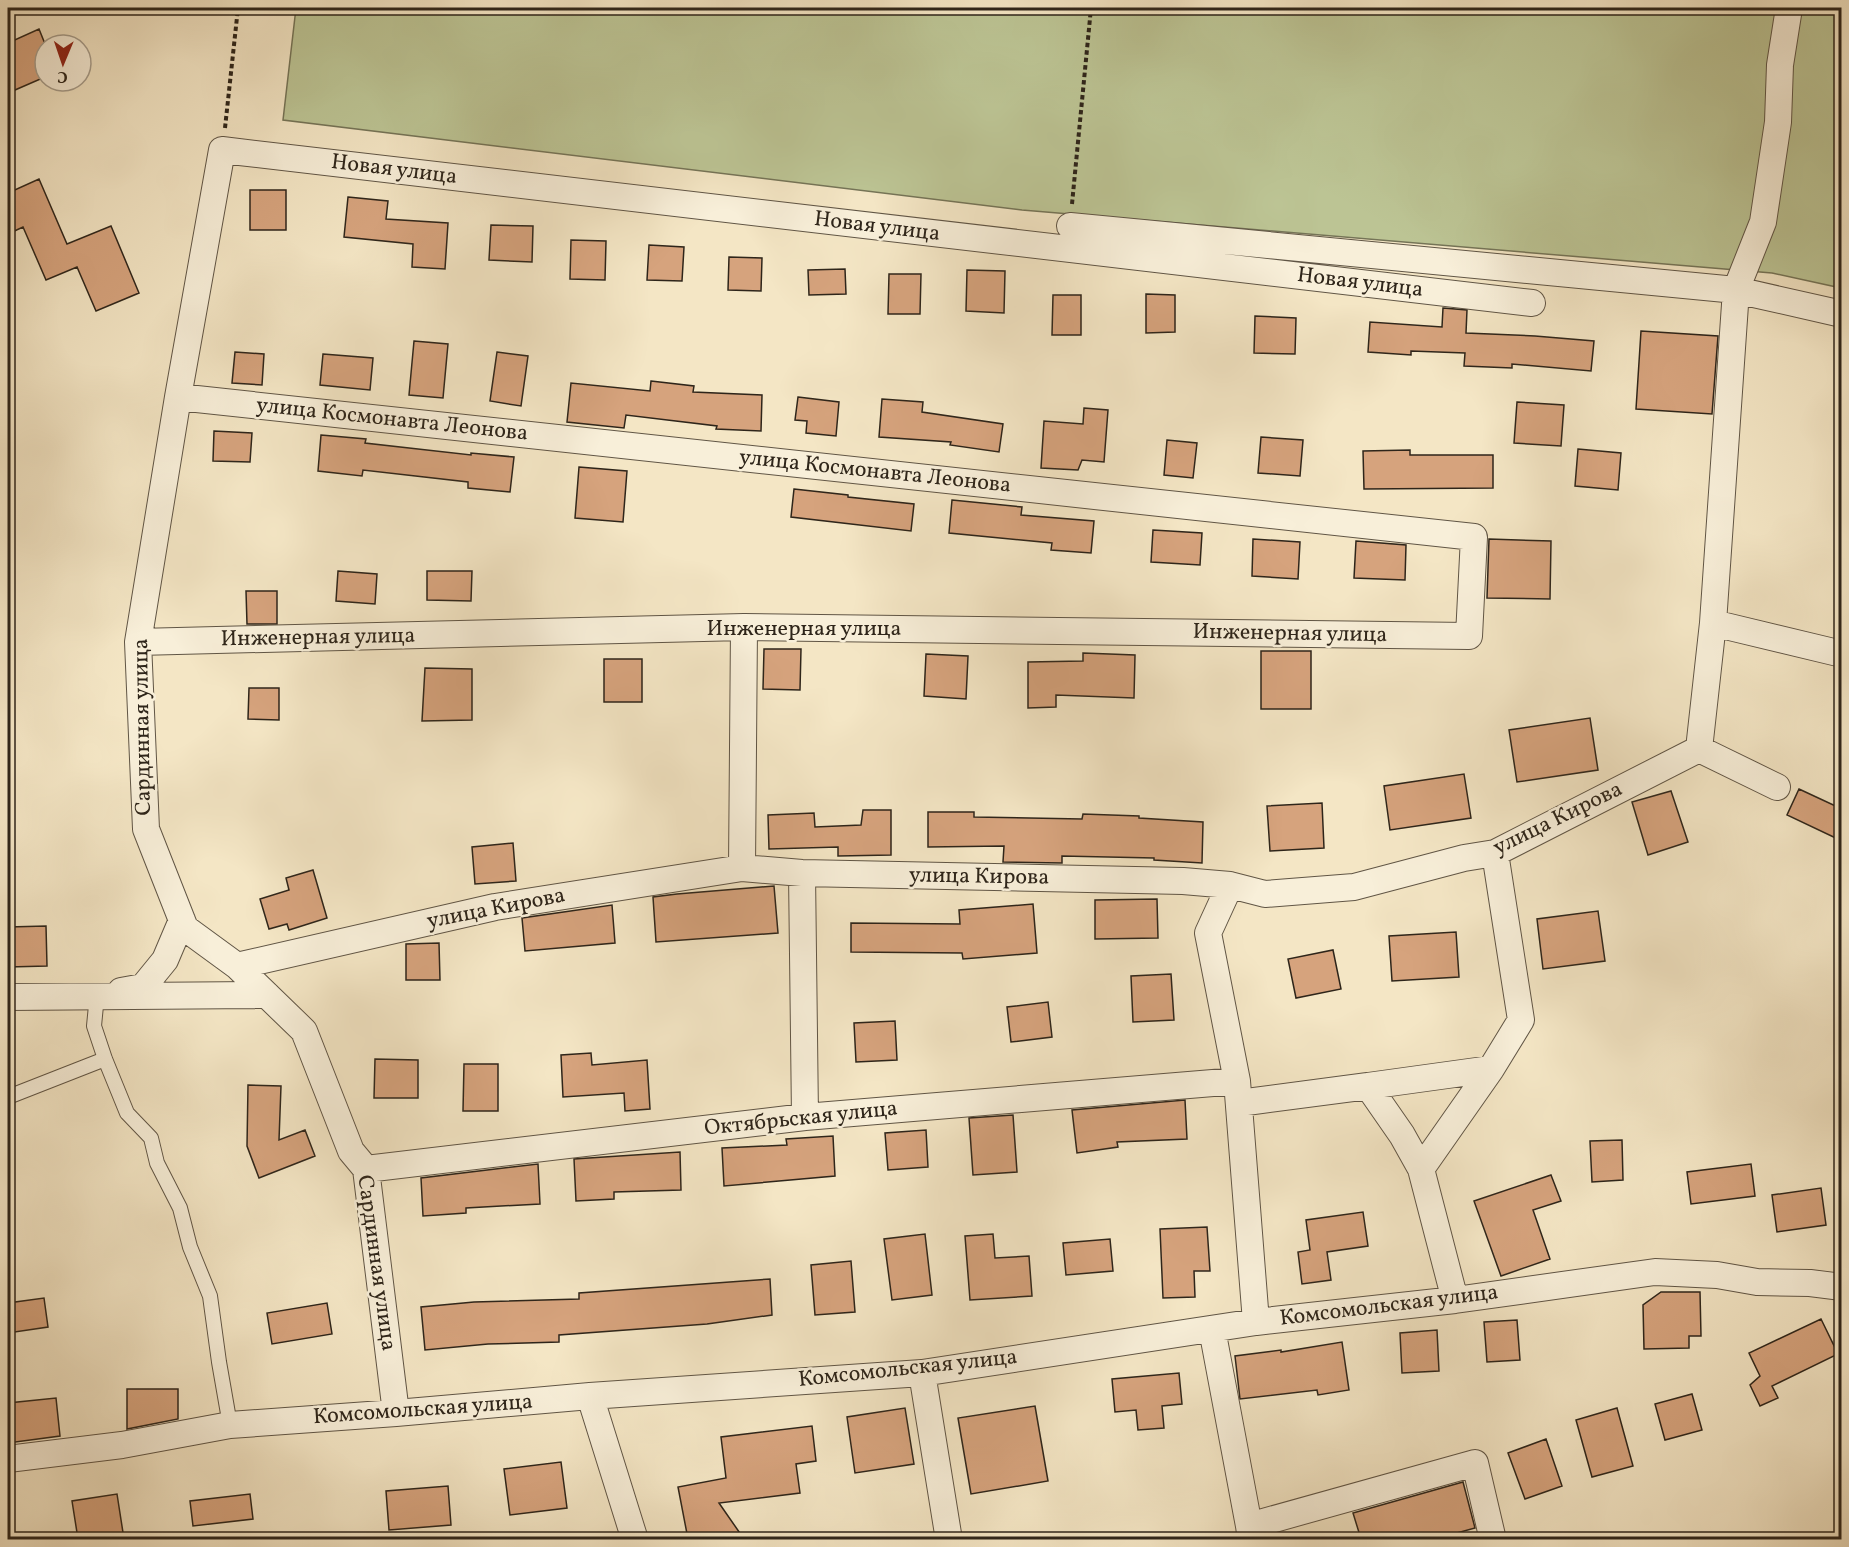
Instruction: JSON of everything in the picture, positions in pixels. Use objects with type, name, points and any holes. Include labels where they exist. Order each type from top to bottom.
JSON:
[{"type":"street","points":[[1777,787],[1699,749],[1713,622],[1736,290],[1763,222],[1778,122],[1780,65],[1789,8]]},
{"type":"street","name":"Новая улица","points":[[222,150],[1532,303]]},
{"type":"street","name":"Сардинная улица","points":[[222,150],[178,397],[138,642],[146,829],[185,928],[237,966],[304,1032],[351,1151],[366,1169],[396,1413]]},
{"type":"street","points":[[1070,226],[1736,290],[1842,314]]},
{"type":"street","name":"улица Космонавта Леонова","points":[[178,397],[1474,537],[1469,636]]},
{"type":"street","points":[[1713,622],[1842,654]]},
{"type":"street","points":[[742,868],[744,627]]},
{"type":"street","name":"Инженерная улица","points":[[138,642],[744,627],[1469,636]]},
{"type":"street","name":"улица Кирова","points":[[237,966],[495,907],[742,868],[802,873],[1183,881],[1230,885],[1265,894],[1354,887],[1464,858],[1495,853],[1699,749]]},
{"type":"street","points":[[1421,1169],[1491,1069],[1521,1020],[1495,853]]},
{"type":"street","points":[[802,873],[805,1117]]},
{"type":"street","points":[[1230,885],[1208,933],[1238,1092],[1256,1322]]},
{"type":"street","points":[[97,995],[143,987],[165,960],[182,921]]},
{"type":"street","points":[[8,997],[267,995]]},
{"type":"street","name":"Октябрьская улица","points":[[366,1169],[805,1117],[1368,1086],[1491,1069]]},
{"type":"street","points":[[1368,1086],[1402,1135],[1421,1169],[1455,1300]]},
{"type":"street","name":"Комсомольская улица","points":[[8,1459],[122,1445],[230,1425],[922,1372],[1256,1322],[1455,1300],[1654,1272],[1717,1275],[1757,1282],[1810,1283],[1842,1287]]},
{"type":"street","points":[[1212,1329],[1250,1533],[1475,1463],[1493,1539]]},
{"type":"street","points":[[922,1372],[949,1539]]},
{"type":"street","points":[[590,1396],[635,1539]]},
{"type":"lane","points":[[97,995],[94,1026],[105,1059],[127,1113],[151,1138],[157,1163],[180,1208],[189,1247],[210,1296],[230,1425]]},
{"type":"lane","points":[[8,1098],[105,1059]]},
{"type":"path","points":[[222,150],[238,8]]},
{"type":"path","points":[[1070,226],[1091,8]]},
{"type":"green space","points":[[296,8],[1841,8],[1841,288],[1772,273],[1022,210],[283,120]]},
{"type":"building","points":[[39,29],[41,33],[33,33],[33,82],[8,93],[8,43]]},
{"type":"building","points":[[39,179],[67,244],[111,226],[139,293],[96,311],[77,267],[46,280],[23,227],[8,234],[8,193]]},
{"type":"building","points":[[250,190],[286,190],[286,230],[250,230]]},
{"type":"building","points":[[348,197],[388,201],[386,219],[448,223],[445,269],[412,267],[413,244],[344,237]]},
{"type":"building","points":[[491,225],[533,226],[532,262],[489,260]]},
{"type":"building","points":[[571,240],[606,241],[605,280],[570,279]]},
{"type":"building","points":[[649,245],[684,247],[682,281],[647,280]]},
{"type":"building","points":[[729,257],[762,258],[761,291],[728,290]]},
{"type":"building","points":[[845,269],[846,294],[809,295],[808,270]]},
{"type":"building","points":[[967,270],[1005,271],[1004,313],[966,311]]},
{"type":"building","points":[[889,274],[921,274],[920,314],[888,314]]},
{"type":"building","points":[[1146,294],[1175,295],[1175,332],[1146,333]]},
{"type":"building","points":[[1053,295],[1081,295],[1081,335],[1052,335]]},
{"type":"building","points":[[1443,308],[1467,310],[1466,333],[1594,341],[1591,371],[1512,364],[1512,368],[1464,366],[1465,353],[1411,351],[1411,355],[1368,352],[1370,322],[1442,327]]},
{"type":"building","points":[[1255,316],[1296,318],[1295,354],[1254,353]]},
{"type":"building","points":[[1641,331],[1718,336],[1712,414],[1636,409]]},
{"type":"building","points":[[414,341],[448,344],[443,398],[409,395]]},
{"type":"building","points":[[235,352],[264,354],[262,385],[232,383]]},
{"type":"building","points":[[497,352],[528,356],[521,406],[490,401]]},
{"type":"building","points":[[323,354],[373,358],[370,390],[320,385]]},
{"type":"building","points":[[651,381],[694,386],[693,392],[762,395],[761,431],[716,429],[717,426],[626,415],[624,428],[567,422],[571,383],[650,391]]},
{"type":"building","points":[[798,397],[839,402],[836,436],[806,433],[807,421],[795,420]]},
{"type":"building","points":[[882,399],[923,402],[922,412],[1003,424],[999,452],[950,445],[951,442],[879,437]]},
{"type":"building","points":[[1517,402],[1564,405],[1561,446],[1514,443]]},
{"type":"building","points":[[1084,408],[1108,410],[1104,462],[1082,460],[1078,470],[1041,468],[1044,421],[1083,424]]},
{"type":"building","points":[[214,431],[252,433],[250,462],[213,461]]},
{"type":"building","points":[[321,435],[366,439],[365,443],[471,455],[471,453],[514,457],[510,492],[468,488],[468,482],[363,470],[362,476],[318,471]]},
{"type":"building","points":[[1261,437],[1303,440],[1300,476],[1258,473]]},
{"type":"building","points":[[1167,440],[1197,443],[1193,478],[1164,475]]},
{"type":"building","points":[[1578,449],[1621,453],[1618,490],[1575,486]]},
{"type":"building","points":[[1410,450],[1410,455],[1493,455],[1493,488],[1364,489],[1363,451]]},
{"type":"building","points":[[579,467],[627,471],[623,522],[575,518]]},
{"type":"building","points":[[794,489],[914,504],[911,531],[791,517]]},
{"type":"building","points":[[952,500],[1022,507],[1021,515],[1094,521],[1091,553],[1051,550],[1052,543],[949,533]]},
{"type":"building","points":[[1153,530],[1202,533],[1200,565],[1151,562]]},
{"type":"building","points":[[1253,539],[1300,542],[1298,579],[1252,576]]},
{"type":"building","points":[[1489,539],[1551,541],[1550,599],[1487,598]]},
{"type":"building","points":[[1356,541],[1406,545],[1405,580],[1354,578]]},
{"type":"building","points":[[338,571],[377,574],[375,604],[336,601]]},
{"type":"building","points":[[427,571],[472,571],[471,601],[427,600]]},
{"type":"building","points":[[246,591],[277,591],[277,624],[247,624]]},
{"type":"building","points":[[764,649],[801,649],[800,690],[763,689]]},
{"type":"building","points":[[1261,651],[1311,651],[1311,709],[1261,709]]},
{"type":"building","points":[[1083,653],[1135,655],[1134,698],[1056,695],[1056,707],[1028,708],[1028,662],[1083,661]]},
{"type":"building","points":[[926,654],[968,656],[966,699],[924,696]]},
{"type":"building","points":[[604,659],[642,659],[642,702],[604,702]]},
{"type":"building","points":[[425,668],[472,669],[472,720],[422,721]]},
{"type":"building","points":[[249,688],[279,688],[279,720],[248,719]]},
{"type":"building","points":[[1590,718],[1598,770],[1517,782],[1509,730]]},
{"type":"building","points":[[1464,774],[1471,818],[1390,830],[1384,786]]},
{"type":"building","points":[[1799,789],[1842,809],[1842,841],[1787,815]]},
{"type":"building","points":[[1671,791],[1688,842],[1648,855],[1632,802]]},
{"type":"building","points":[[1322,803],[1324,848],[1270,851],[1267,806]]},
{"type":"building","points":[[863,810],[891,810],[891,855],[838,856],[838,847],[769,849],[768,815],[814,813],[815,827],[861,825]]},
{"type":"building","points":[[928,812],[974,812],[974,817],[1082,819],[1083,814],[1139,816],[1139,818],[1203,822],[1202,863],[1154,860],[1154,858],[1062,856],[1062,863],[1003,862],[1004,846],[928,847]]},
{"type":"building","points":[[513,843],[516,881],[475,884],[472,847]]},
{"type":"building","points":[[313,870],[327,918],[289,930],[287,924],[269,929],[260,899],[289,890],[286,878]]},
{"type":"building","points":[[774,886],[778,933],[656,942],[653,897]]},
{"type":"building","points":[[1157,899],[1158,938],[1095,939],[1095,900]]},
{"type":"building","points":[[1033,904],[1037,953],[963,959],[962,953],[851,952],[851,923],[960,924],[959,910]]},
{"type":"building","points":[[612,905],[615,943],[525,951],[522,918]]},
{"type":"building","points":[[1598,911],[1605,961],[1543,969],[1537,919]]},
{"type":"building","points":[[46,926],[47,966],[8,967],[8,927]]},
{"type":"building","points":[[1456,932],[1459,977],[1392,981],[1389,936]]},
{"type":"building","points":[[439,943],[440,980],[406,980],[406,944]]},
{"type":"building","points":[[1333,950],[1341,989],[1296,998],[1288,959]]},
{"type":"building","points":[[1171,974],[1174,1020],[1133,1022],[1131,976]]},
{"type":"building","points":[[1048,1002],[1052,1037],[1011,1042],[1007,1007]]},
{"type":"building","points":[[895,1021],[897,1060],[856,1062],[854,1023]]},
{"type":"building","points":[[591,1053],[592,1065],[647,1060],[650,1109],[625,1111],[624,1093],[563,1097],[561,1055]]},
{"type":"building","points":[[375,1059],[418,1060],[418,1098],[374,1098]]},
{"type":"building","points":[[464,1064],[498,1064],[498,1111],[463,1111]]},
{"type":"building","points":[[248,1085],[281,1086],[279,1140],[305,1130],[315,1156],[259,1178],[247,1146]]},
{"type":"building","points":[[1185,1100],[1187,1139],[1117,1142],[1118,1147],[1077,1153],[1072,1110]]},
{"type":"building","points":[[1013,1115],[1017,1172],[973,1175],[969,1118]]},
{"type":"building","points":[[926,1130],[928,1167],[888,1170],[885,1133]]},
{"type":"building","points":[[833,1136],[835,1176],[724,1186],[722,1148],[787,1145],[786,1139]]},
{"type":"building","points":[[1622,1140],[1623,1180],[1592,1182],[1590,1141]]},
{"type":"building","points":[[680,1152],[681,1190],[614,1192],[614,1199],[576,1201],[574,1159]]},
{"type":"building","points":[[538,1164],[540,1204],[466,1208],[466,1213],[423,1216],[421,1178]]},
{"type":"building","points":[[1751,1164],[1755,1196],[1691,1204],[1687,1172]]},
{"type":"building","points":[[1551,1175],[1561,1201],[1533,1210],[1550,1259],[1501,1276],[1474,1201]]},
{"type":"building","points":[[1821,1188],[1826,1225],[1777,1232],[1772,1195]]},
{"type":"building","points":[[1363,1212],[1368,1246],[1327,1252],[1331,1280],[1302,1284],[1298,1252],[1310,1250],[1306,1220]]},
{"type":"building","points":[[1207,1227],[1210,1271],[1194,1271],[1195,1297],[1163,1298],[1160,1229]]},
{"type":"building","points":[[925,1234],[932,1295],[892,1300],[884,1239]]},
{"type":"building","points":[[993,1234],[995,1258],[1029,1256],[1032,1296],[970,1300],[965,1236]]},
{"type":"building","points":[[1110,1239],[1113,1271],[1066,1275],[1063,1243]]},
{"type":"building","points":[[851,1261],[855,1312],[815,1315],[811,1265]]},
{"type":"building","points":[[770,1279],[772,1315],[707,1324],[559,1335],[559,1342],[488,1344],[425,1350],[421,1307],[474,1302],[579,1299],[579,1293]]},
{"type":"building","points":[[1661,1292],[1700,1292],[1701,1336],[1689,1336],[1689,1348],[1644,1349],[1643,1305]]},
{"type":"building","points":[[44,1298],[48,1327],[8,1333],[8,1303]]},
{"type":"building","points":[[327,1303],[332,1334],[272,1344],[267,1313]]},
{"type":"building","points":[[1821,1319],[1838,1354],[1772,1386],[1778,1398],[1760,1406],[1750,1385],[1760,1376],[1749,1353]]},
{"type":"building","points":[[1517,1320],[1520,1360],[1487,1362],[1484,1322]]},
{"type":"building","points":[[1437,1330],[1439,1371],[1402,1373],[1400,1333]]},
{"type":"building","points":[[1342,1342],[1349,1390],[1318,1395],[1317,1390],[1240,1399],[1235,1356],[1281,1350],[1281,1352]]},
{"type":"building","points":[[1179,1373],[1182,1404],[1162,1406],[1164,1428],[1138,1430],[1136,1410],[1115,1412],[1112,1379]]},
{"type":"building","points":[[127,1389],[178,1389],[178,1419],[127,1429]]},
{"type":"building","points":[[1692,1394],[1702,1430],[1665,1440],[1655,1404]]},
{"type":"building","points":[[56,1398],[60,1436],[8,1443],[8,1403]]},
{"type":"building","points":[[1035,1406],[1048,1481],[971,1494],[958,1418]]},
{"type":"building","points":[[905,1408],[914,1464],[855,1473],[847,1417]]},
{"type":"building","points":[[1617,1408],[1633,1466],[1592,1477],[1576,1420]]},
{"type":"building","points":[[812,1426],[816,1461],[796,1464],[800,1493],[719,1503],[744,1539],[688,1539],[678,1487],[726,1478],[721,1437]]},
{"type":"building","points":[[1546,1439],[1562,1486],[1525,1499],[1508,1453]]},
{"type":"building","points":[[561,1462],[567,1508],[510,1515],[504,1469]]},
{"type":"building","points":[[1463,1482],[1475,1528],[1435,1539],[1361,1539],[1353,1513]]},
{"type":"building","points":[[448,1486],[451,1525],[389,1530],[386,1491]]},
{"type":"building","points":[[117,1494],[124,1539],[78,1539],[72,1501]]},
{"type":"building","points":[[250,1494],[253,1519],[193,1526],[190,1501]]}]
